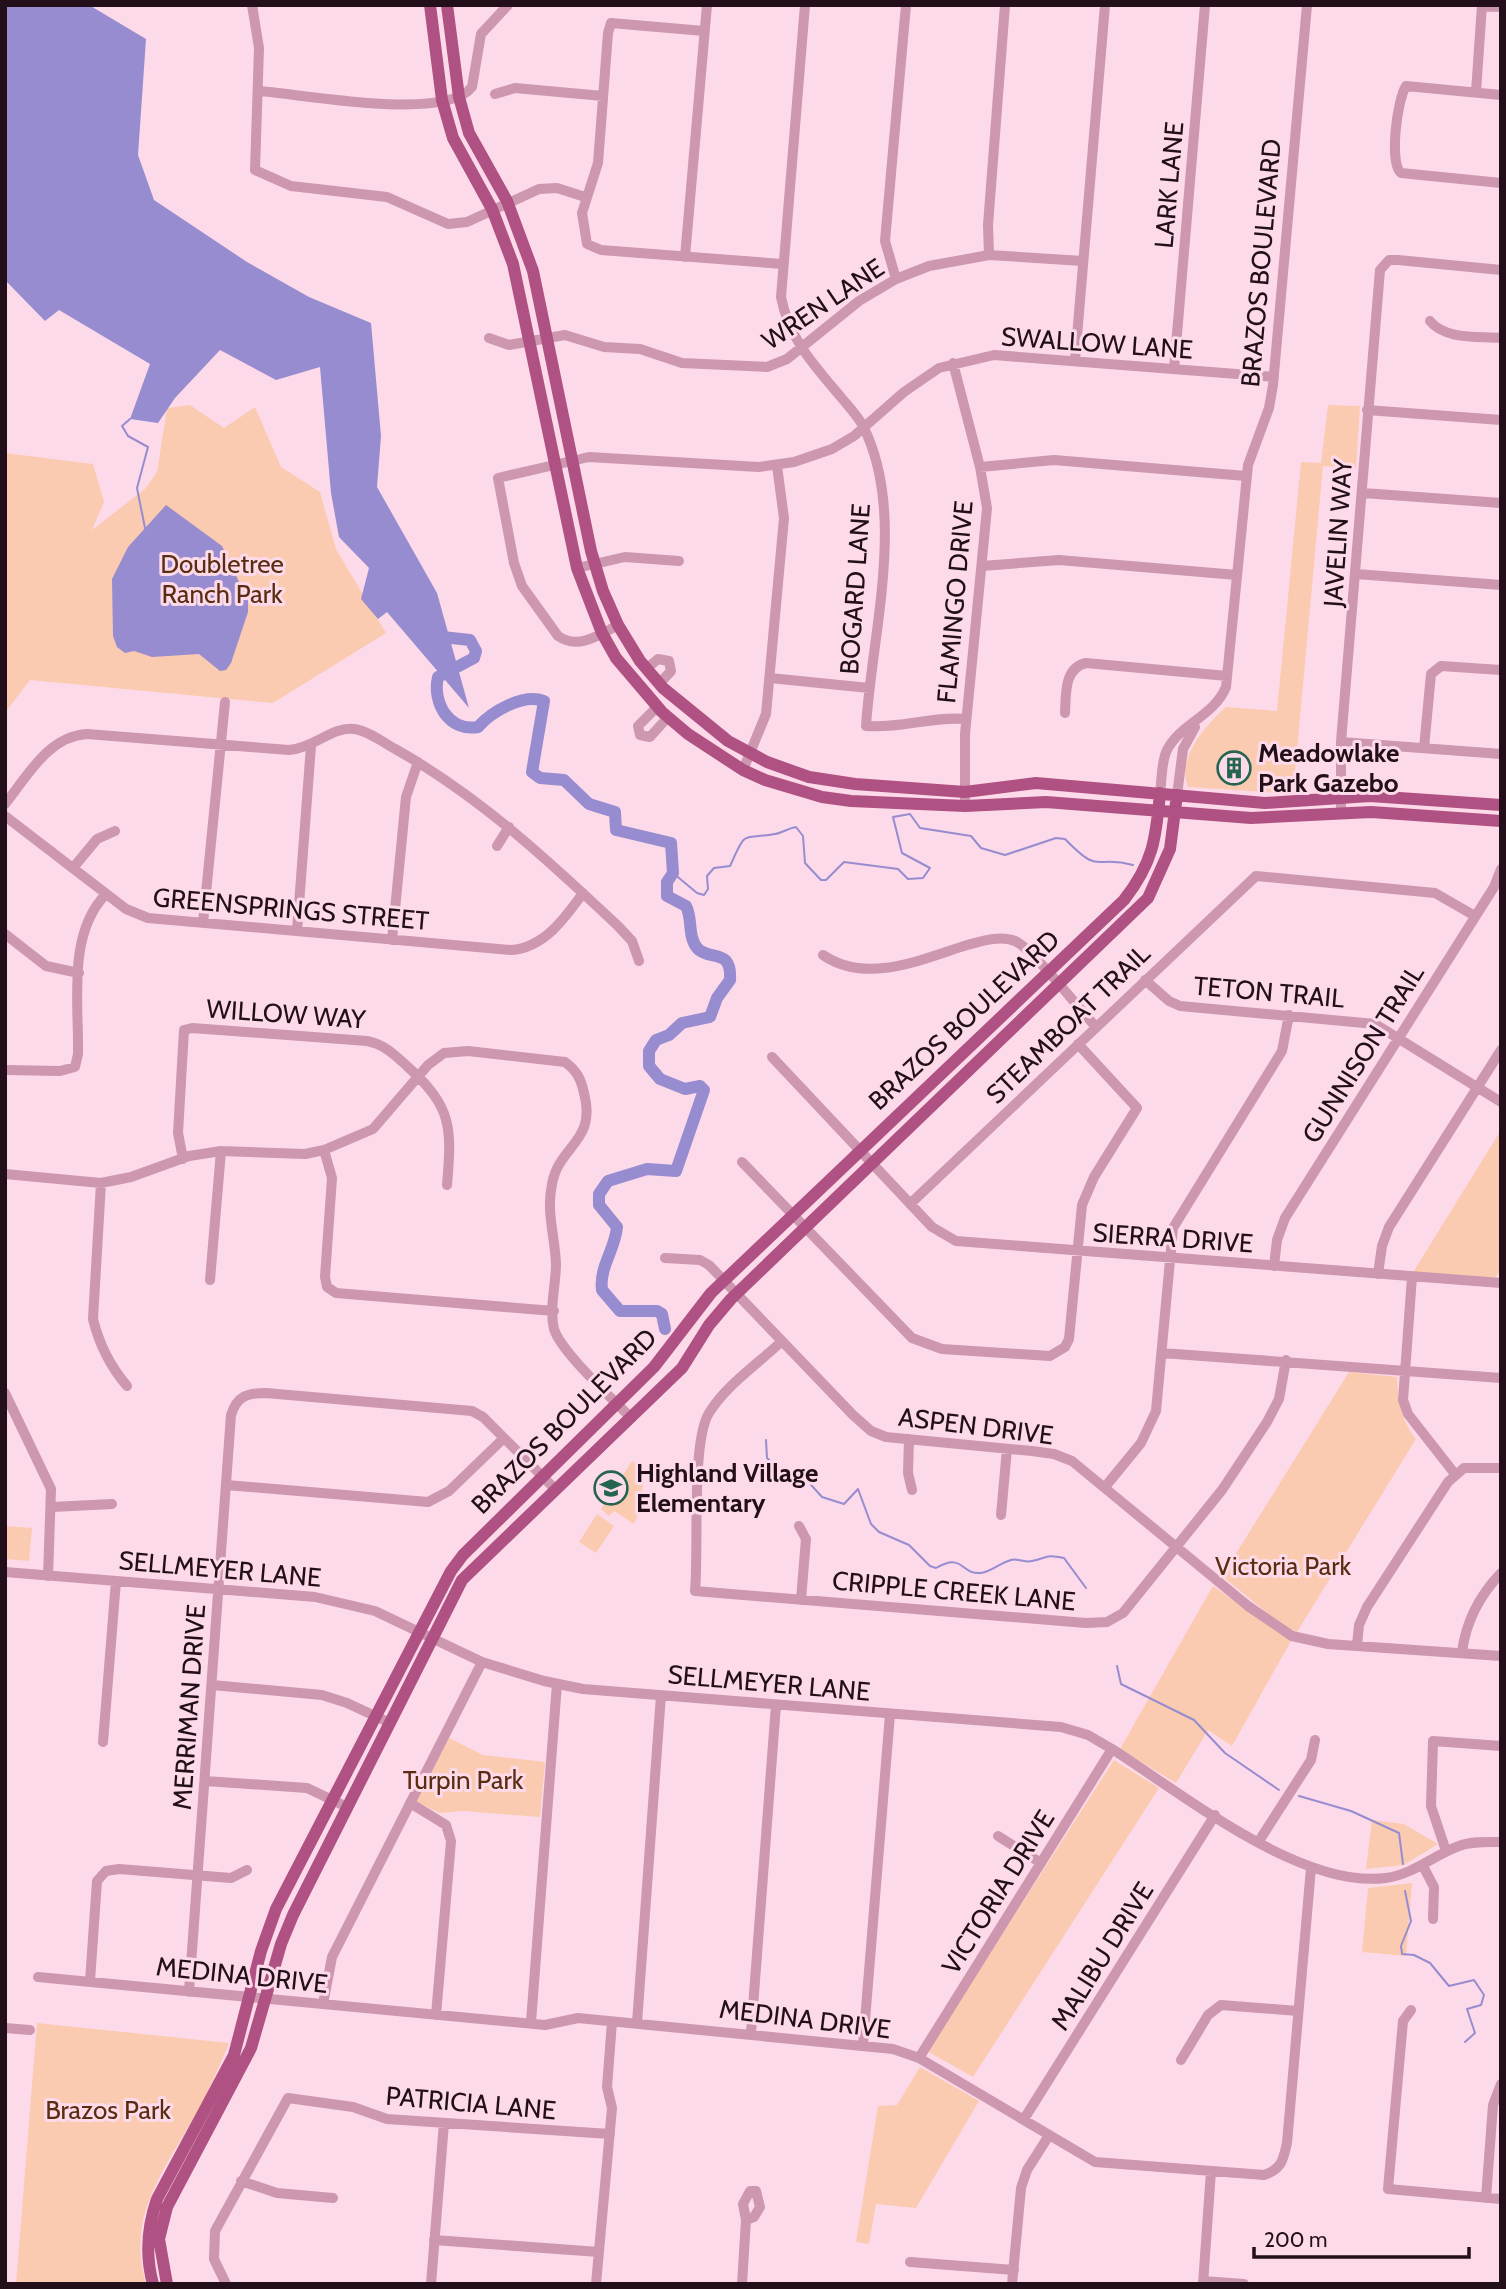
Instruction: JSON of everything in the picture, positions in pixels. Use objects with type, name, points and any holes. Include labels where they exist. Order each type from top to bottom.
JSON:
[{"type":"main road","points":[[430,5],[442,100],[453,138],[492,209],[513,264],[577,568],[602,633],[616,658],[668,718],[705,747],[743,770],[788,788],[822,797],[965,806],[1046,802],[1251,818],[1371,812],[1501,821]]},
{"type":"main road","points":[[447,5],[459,96],[469,133],[507,201],[533,271],[594,564],[618,625],[646,669],[694,716],[749,753],[809,776],[835,782],[965,792],[1036,783],[1294,803],[1340,797],[1501,805]]},
{"type":"main road","name":"BRAZOS BOULEVARD","points":[[167,2284],[160,2249],[161,2228],[167,2207],[234,2055],[248,1997],[276,1909],[440,1587],[463,1555],[580,1443],[670,1350],[701,1304],[792,1214],[1124,900],[1142,877],[1152,853],[1160,793]]},
{"type":"main road","name":"BRAZOS BOULEVARD","points":[[153,2284],[147,2246],[157,2199],[211,2112],[241,2071],[256,2035],[289,1924],[432,1637],[469,1570],[682,1368],[709,1325],[736,1294],[1148,898],[1170,849],[1177,795]]},
{"type":"main road","points":[[927,1086],[940,1100]]},
{"type":"main road","points":[[580,1443],[590,1454]]},
{"type":"main road","points":[[240,2032],[256,2035]]},
{"type":"street","points":[[252,5],[259,48],[254,170],[291,186],[387,197],[448,224],[467,222],[507,201],[549,187],[585,197]]},
{"type":"street","points":[[259,91],[403,106],[459,96],[472,87],[481,34],[508,5]]},
{"type":"street","points":[[685,257],[707,5]]},
{"type":"street","name":"BOGARD LANE","points":[[805,5],[781,297],[785,316],[800,349],[863,426],[886,508],[866,726],[892,727],[945,717],[966,719]]},
{"type":"street","points":[[896,279],[885,242],[906,5]]},
{"type":"street","points":[[989,255],[988,225],[1005,5]]},
{"type":"street","points":[[1074,360],[1105,5]]},
{"type":"street","name":"LARK LANE","points":[[1174,369],[1205,5]]},
{"type":"street","name":"BRAZOS BOULEVARD","points":[[1160,793],[1165,752],[1178,736],[1221,698],[1227,676],[1249,458],[1269,408],[1274,377],[1307,5]]},
{"type":"street","points":[[1476,92],[1482,6],[1501,7]]},
{"type":"street","points":[[704,31],[611,23],[598,163],[582,213],[587,244],[601,250],[782,264]]},
{"type":"street","points":[[1501,95],[1406,86],[1399,107],[1395,163],[1397,170],[1415,175],[1501,183]]},
{"type":"street","points":[[495,93],[515,88],[603,96]]},
{"type":"street","name":"WREN LANE","points":[[489,338],[509,345],[565,335],[604,347],[639,349],[682,363],[752,367],[778,364],[859,301],[896,279],[929,266],[989,255],[1083,261]]},
{"type":"street","name":"JAVELIN WAY","points":[[1340,813],[1341,742],[1379,278],[1383,265],[1390,261],[1501,270]]},
{"type":"street","points":[[1430,321],[1434,327],[1451,334],[1501,338]]},
{"type":"street","name":"SWALLOW LANE","points":[[602,633],[578,643],[565,641],[558,636],[526,594],[514,563],[498,478],[572,459],[608,456],[777,466],[832,449],[923,377],[953,363],[994,355],[1274,377]]},
{"type":"street","name":"FLAMINGO DRIVE","points":[[953,363],[980,467],[986,508],[966,719],[965,806]]},
{"type":"street","points":[[1367,410],[1501,420]]},
{"type":"street","points":[[980,467],[1054,460],[1247,477]]},
{"type":"street","points":[[743,770],[766,714],[784,518],[777,466]]},
{"type":"street","points":[[1363,493],[1501,503]]},
{"type":"street","points":[[577,568],[625,557],[679,561]]},
{"type":"street","points":[[982,566],[1059,560],[1237,575]]},
{"type":"street","points":[[1356,574],[1501,585]]},
{"type":"street","points":[[602,633],[618,625]]},
{"type":"street","points":[[646,669],[658,659],[669,660],[671,671],[659,684]]},
{"type":"street","points":[[1065,713],[1069,677],[1078,665],[1086,663],[1227,676]]},
{"type":"street","points":[[1424,748],[1431,674],[1435,668],[1441,666],[1501,670]]},
{"type":"street","points":[[769,678],[869,688]]},
{"type":"street","points":[[203,923],[225,702]]},
{"type":"street","points":[[657,706],[638,726],[640,735],[650,737],[668,718]]},
{"type":"street","name":"BRAZOS BOULEVARD","points":[[1177,795],[1183,749],[1199,720]]},
{"type":"street","points":[[5,804],[51,747],[66,737],[87,734],[289,750],[311,746],[335,732],[355,729],[418,762],[545,856],[632,941],[639,961]]},
{"type":"street","points":[[1341,742],[1501,754]]},
{"type":"street","points":[[297,931],[311,746]]},
{"type":"street","points":[[392,940],[405,797],[418,762]]},
{"type":"street","name":"GREENSPRINGS STREET","points":[[5,816],[106,894],[141,916],[518,950],[546,936],[583,893]]},
{"type":"street","points":[[496,846],[509,827]]},
{"type":"street","points":[[73,868],[97,839],[115,831]]},
{"type":"street","name":"GUNNISON TRAIL","points":[[1275,1266],[1277,1240],[1285,1218],[1494,887],[1501,869]]},
{"type":"street","name":"STEAMBOAT TRAIL","points":[[910,1204],[1256,876],[1435,893],[1475,916]]},
{"type":"street","points":[[5,1070],[60,1071],[75,1067],[78,1054],[79,973],[85,926],[106,894]]},
{"type":"street","points":[[5,934],[46,966],[79,973]]},
{"type":"street","points":[[823,956],[841,965],[884,969],[974,943],[1008,939],[1021,944],[1096,1027]]},
{"type":"street","name":"TETON TRAIL","points":[[1145,980],[1169,1001],[1180,1006],[1364,1021],[1385,1028],[1501,1102]]},
{"type":"street","points":[[1105,1487],[1152,1427],[1156,1411],[1168,1259],[1177,1217],[1282,1051],[1289,1015]]},
{"type":"street","name":"WILLOW WAY","points":[[183,1159],[178,1133],[184,1030],[192,1028],[376,1042],[418,1076]]},
{"type":"street","points":[[743,1162],[902,1331],[930,1347],[1050,1356],[1058,1353],[1069,1339],[1076,1251],[1087,1192],[1137,1108],[1078,1044]]},
{"type":"street","points":[[1378,1274],[1382,1246],[1390,1227],[1501,1050]]},
{"type":"street","points":[[5,1174],[101,1183],[221,1151],[306,1154],[324,1150],[373,1129],[418,1076],[439,1056],[449,1052],[468,1051],[560,1060],[579,1074],[587,1105],[587,1123],[581,1137],[555,1173],[550,1196],[550,1227],[556,1264],[555,1331],[562,1344],[631,1418]]},
{"type":"street","name":"SIERRA DRIVE","points":[[772,1057],[932,1227],[956,1241],[1501,1283]]},
{"type":"street","points":[[418,1076],[429,1086],[446,1114],[450,1159],[447,1185]]},
{"type":"street","points":[[324,1150],[332,1178],[325,1277],[327,1287],[336,1293],[554,1311]]},
{"type":"street","points":[[210,1280],[221,1151]]},
{"type":"street","points":[[101,1183],[93,1319],[104,1349],[127,1386]]},
{"type":"street","name":"ASPEN DRIVE","points":[[665,1258],[700,1260],[725,1282],[871,1431],[886,1437],[1054,1454],[1072,1461],[1266,1619],[1292,1636],[1357,1646],[1501,1656]]},
{"type":"street","points":[[1412,1277],[1403,1401],[1408,1414],[1455,1474]]},
{"type":"street","name":"CRIPPLE CREEK LANE","points":[[782,1341],[728,1392],[706,1417],[700,1448],[695,1591],[1098,1623],[1123,1613],[1222,1490],[1279,1399],[1286,1360]]},
{"type":"street","points":[[1161,1353],[1286,1360],[1501,1378]]},
{"type":"street","points":[[5,1393],[47,1478],[52,1507],[48,1576]]},
{"type":"street","name":"MERRIMAN DRIVE","points":[[189,1992],[231,1415],[238,1399],[252,1393],[472,1411],[483,1418],[554,1488]]},
{"type":"street","points":[[226,1485],[428,1502],[449,1491],[504,1438]]},
{"type":"street","points":[[909,1439],[908,1473],[912,1490]]},
{"type":"street","points":[[1001,1515],[1007,1449]]},
{"type":"street","points":[[1357,1646],[1359,1625],[1367,1607],[1455,1474],[1464,1468],[1501,1468]]},
{"type":"street","points":[[52,1507],[112,1504]]},
{"type":"street","points":[[799,1526],[806,1539],[801,1600]]},
{"type":"street","points":[[1462,1652],[1465,1628],[1475,1607],[1501,1573]]},
{"type":"street","name":"SELLMEYER LANE","points":[[6,1575],[219,1589],[344,1602],[375,1611],[482,1662],[557,1684],[775,1705],[1061,1727],[1088,1735],[1259,1841],[1311,1868],[1339,1875],[1376,1878],[1423,1866],[1446,1851],[1469,1843],[1501,1842]]},
{"type":"street","points":[[103,1742],[116,1581]]},
{"type":"street","points":[[323,2004],[332,1957],[482,1662]]},
{"type":"street","points":[[531,2022],[557,1684]]},
{"type":"street","points":[[212,1685],[322,1695],[390,1723]]},
{"type":"street","points":[[637,2024],[662,1695]]},
{"type":"street","points":[[751,2033],[775,1705]]},
{"type":"street","points":[[863,2045],[890,1714]]},
{"type":"street","points":[[1259,1841],[1311,1760],[1315,1740]]},
{"type":"street","points":[[1446,1851],[1430,1799],[1433,1741],[1501,1746]]},
{"type":"street","name":"VICTORIA DRIVE","points":[[919,2058],[1112,1749]]},
{"type":"street","points":[[205,1780],[307,1788],[347,1807]]},
{"type":"street","points":[[410,1803],[446,1825],[451,1841],[436,2015]]},
{"type":"street","name":"MALIBU DRIVE","points":[[1024,2119],[1215,1815]]},
{"type":"street","points":[[998,1836],[1041,1863]]},
{"type":"street","points":[[1423,1866],[1434,1887],[1433,1919]]},
{"type":"street","name":"MEDINA DRIVE","points":[[38,1977],[545,2025],[578,2018],[893,2049],[919,2058],[1024,2119],[1048,2137],[1095,2162],[1264,2175],[1276,2171],[1283,2161],[1311,1868]]},
{"type":"street","points":[[90,1981],[97,1881],[106,1871],[119,1869],[231,1878],[247,1870]]},
{"type":"street","points":[[1181,2060],[1208,2015],[1221,2005],[1298,2011]]},
{"type":"street","points":[[1411,2010],[1403,2021],[1388,2189],[1501,2199]]},
{"type":"street","points":[[596,2284],[612,2108],[607,2087],[612,2022]]},
{"type":"street","points":[[5,2028],[30,2030]]},
{"type":"street","points":[[1486,2198],[1493,2105],[1501,2084]]},
{"type":"street","name":"PATRICIA LANE","points":[[226,2284],[214,2259],[215,2231],[288,2098],[353,2107],[387,2119],[610,2134]]},
{"type":"street","points":[[431,2284],[444,2123]]},
{"type":"street","points":[[1012,2284],[1021,2188],[1027,2170],[1048,2137]]},
{"type":"street","points":[[1211,2171],[1203,2282],[1244,2284]]},
{"type":"street","points":[[241,2181],[277,2193],[333,2198]]},
{"type":"street","points":[[742,2284],[746,2220]]},
{"type":"street","points":[[434,2241],[599,2252]]},
{"type":"street","points":[[910,2262],[1014,2270]]},
{"type":"green space","name":"Doubletree Ranch Park","points":[[190,405],[224,428],[255,407],[281,467],[320,492],[336,549],[386,633],[273,703],[30,680],[5,713],[5,453],[93,464],[104,502],[92,530],[145,489],[157,472],[167,408]]},
{"type":"green space","points":[[1328,405],[1360,406],[1356,468],[1323,466],[1293,794],[1188,787],[1185,776],[1189,754],[1202,733],[1226,707],[1277,711],[1301,462],[1321,463]]},
{"type":"green space","points":[[1501,1130],[1501,1269],[1494,1280],[1412,1274]]},
{"type":"green space","name":"Victoria Park","points":[[1349,1372],[1397,1377],[1401,1410],[1416,1439],[1297,1632],[1281,1624],[1222,1576]]},
{"type":"green space","points":[[632,1461],[643,1468],[636,1480],[643,1485],[640,1511],[634,1524],[614,1511],[609,1516],[601,1509]]},
{"type":"green space","points":[[597,1514],[614,1526],[596,1553],[579,1542]]},
{"type":"green space","points":[[5,1526],[32,1528],[29,1561],[5,1559]]},
{"type":"green space","name":"Victoria Park","points":[[1213,1586],[1291,1641],[1232,1746],[1208,1730],[1176,1783],[1120,1749]]},
{"type":"green space","name":"Turpin Park","points":[[449,1738],[483,1755],[545,1762],[540,1817],[464,1811],[440,1813],[416,1802]]},
{"type":"green space","points":[[1114,1760],[1159,1788],[973,2077],[927,2051]]},
{"type":"green space","points":[[1372,1820],[1404,1824],[1438,1844],[1404,1865],[1366,1869]]},
{"type":"green space","points":[[1412,1883],[1406,1956],[1362,1952],[1368,1888]]},
{"type":"green space","name":"Brazos Park","points":[[37,2023],[229,2043],[207,2093],[150,2198],[141,2238],[141,2260],[146,2284],[16,2284]]},
{"type":"green space","points":[[920,2067],[979,2101],[916,2208],[876,2204],[869,2244],[856,2242],[878,2106],[897,2105]]},
{"type":"shaded area","points":[[5,5],[89,5],[146,39],[138,155],[154,200],[247,262],[309,297],[371,323],[381,436],[377,487],[437,593],[469,708],[387,612],[378,619],[361,599],[369,568],[339,537],[331,493],[320,367],[276,380],[220,350],[175,398],[158,423],[130,419],[150,364],[59,310],[45,321],[5,280]]},
{"type":"shaded area","points":[[166,505],[222,546],[248,601],[248,612],[231,663],[226,670],[220,671],[199,654],[152,657],[134,651],[125,653],[117,647],[113,636],[112,579],[128,547]]},
{"type":"waterway","points":[[130,419],[122,426],[128,436],[148,447],[137,488],[145,528]]},
{"type":"waterway","points":[[433,636],[470,640],[476,651],[474,658],[438,677],[438,696],[445,714],[459,725],[478,727],[508,705],[527,700],[544,701],[532,772],[540,778],[564,780],[589,804],[615,812],[616,830],[671,843],[673,873],[667,882],[667,896],[686,906],[692,939],[698,949],[728,963],[730,980],[717,998],[710,1017],[682,1023],[669,1035],[656,1040],[649,1051],[649,1066],[660,1079],[685,1089],[700,1086],[704,1090],[676,1171],[647,1169],[608,1181],[599,1194],[599,1205],[617,1227],[603,1274],[602,1290],[620,1311],[657,1311],[662,1314],[665,1329]]},
{"type":"waterway","points":[[673,873],[697,893],[704,895],[708,889],[707,876],[714,868],[730,866],[739,846],[746,838],[796,827],[803,836],[805,863],[821,880],[826,880],[844,862],[898,869],[908,879],[923,878],[930,868],[902,853],[893,817],[910,814],[920,828],[971,836],[981,848],[1005,855],[1056,838],[1065,839],[1092,861],[1133,865]]},
{"type":"waterway","points":[[766,1440],[767,1458],[778,1468],[803,1476],[822,1497],[844,1504],[858,1489],[871,1524],[879,1532],[909,1545],[930,1566],[936,1568],[952,1562],[974,1573],[981,1573],[1011,1560],[1029,1561],[1049,1556],[1058,1557],[1064,1558],[1086,1588]]},
{"type":"waterway","points":[[1117,1666],[1121,1684],[1194,1720],[1225,1753],[1279,1790]]},
{"type":"waterway","points":[[1299,1796],[1351,1811],[1399,1833],[1403,1864]]},
{"type":"waterway","points":[[1405,1891],[1411,1921],[1401,1946],[1402,1954],[1414,1955],[1430,1963],[1449,1986],[1474,1980],[1484,1995],[1481,2005],[1467,2009],[1475,2033],[1465,2042]]},
{"type":"place","name":"Meadowlake Park Gazebo","points":[[1234,768]]},
{"type":"place","name":"Highland Village Elementary","points":[[611,1488]]}]
